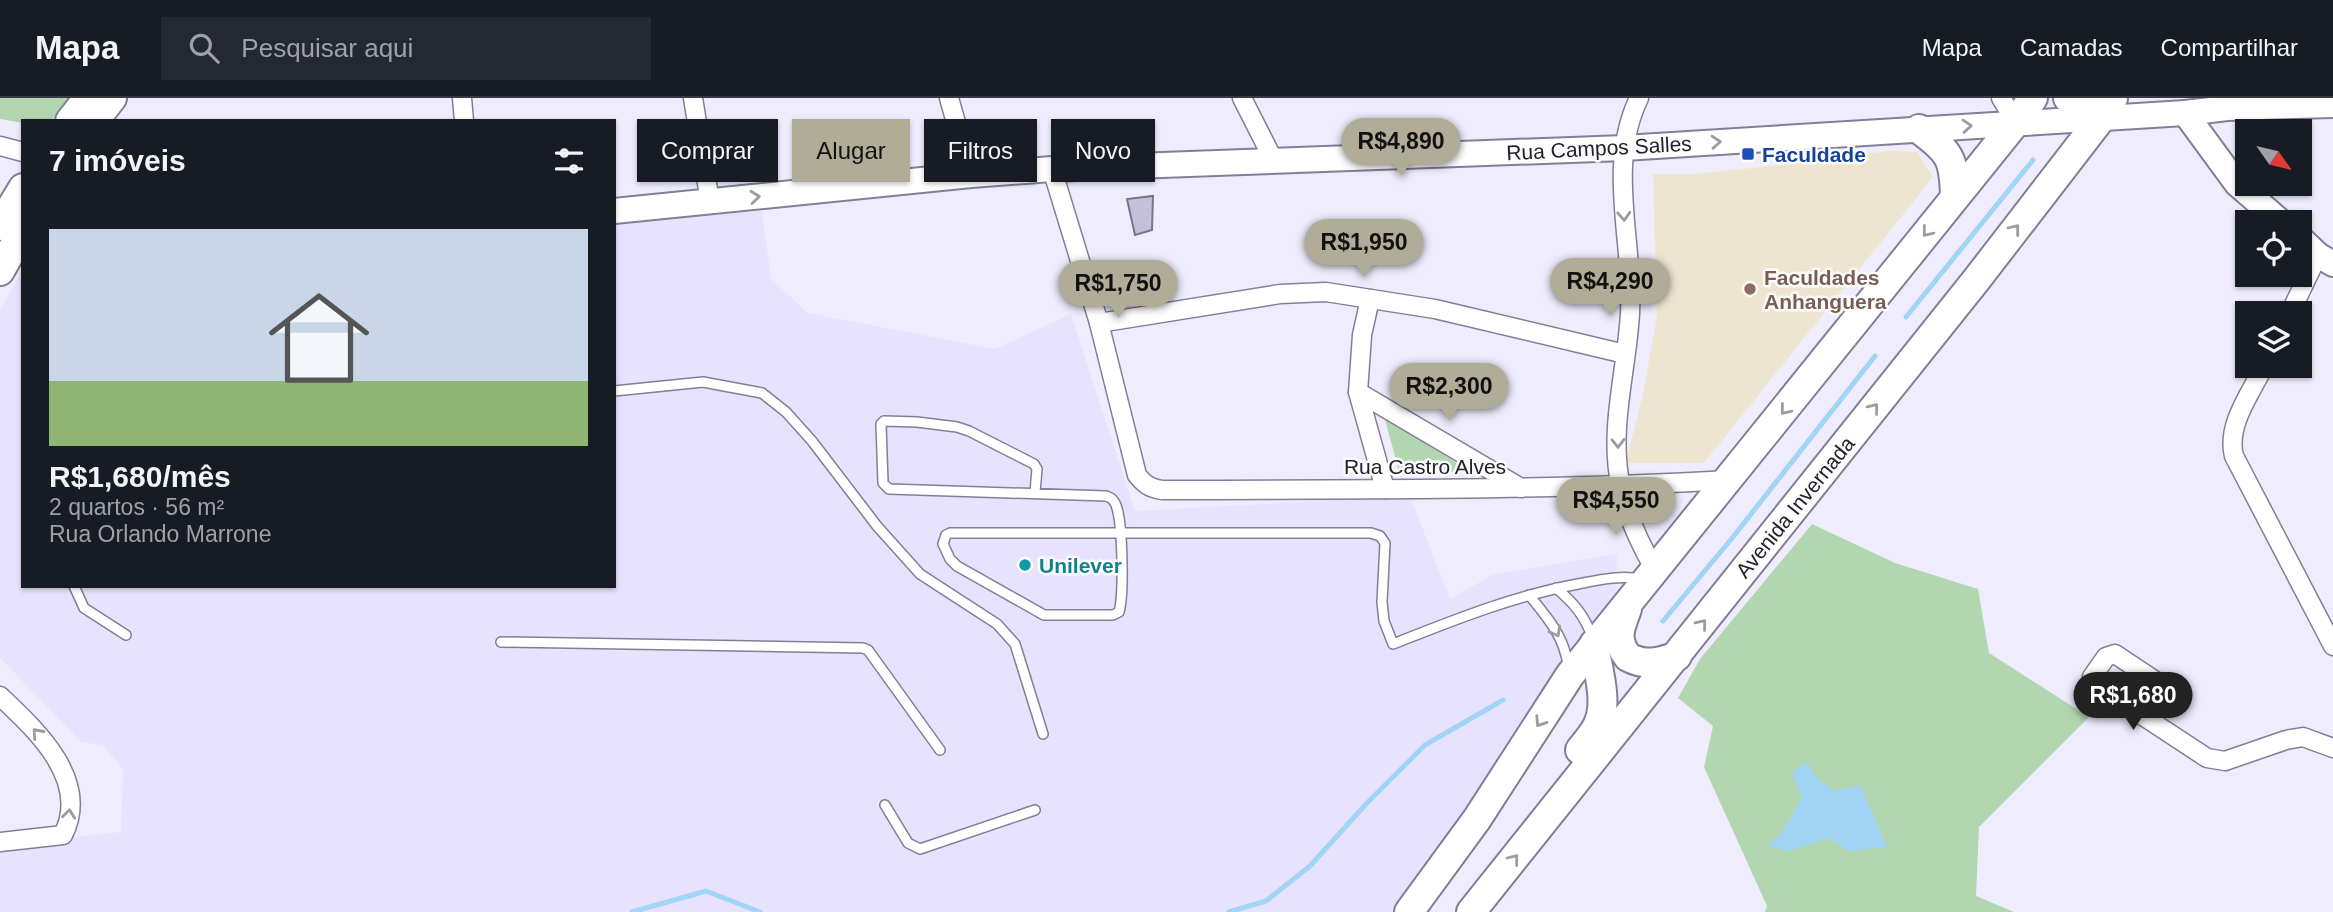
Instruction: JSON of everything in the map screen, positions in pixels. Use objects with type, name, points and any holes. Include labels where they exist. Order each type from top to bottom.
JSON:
[{"type":"main road","points":[[72,119],[88,98]]},
{"type":"main road","points":[[96,119],[112,98]]},
{"type":"main road","points":[[1409,912],[1477,819],[1570,675],[2033,98]]},
{"type":"main road","points":[[2068,98],[2108,107]]},
{"type":"main road","name":"Rua Campos Salles","points":[[1155,167],[1273,159],[1624,148],[2016,122],[2108,107],[2333,105]]},
{"type":"main road","points":[[2182,106],[2237,184],[2267,210]]},
{"type":"main road","name":"Avenida Invernada","points":[[1471,912],[1977,279],[2108,107]]},
{"type":"main road","points":[[1919,129],[1945,149],[1955,170],[1955,198]]},
{"type":"main road","name":"Rua Campos Salles","points":[[616,211],[924,180]]},
{"type":"main road","points":[[0,226],[21,191]]},
{"type":"main road","points":[[7,266],[21,234]]},
{"type":"main road","points":[[1644,583],[1619,630],[1618,639],[1628,657],[1648,663],[1660,663],[1677,656]]},
{"type":"main road","points":[[1542,823],[1559,777],[1595,730],[1600,719],[1602,705],[1594,644]]},
{"type":"main road","points":[[1570,675],[1600,689]]},
{"type":"street","points":[[462,98],[464,119]]},
{"type":"street","points":[[693,98],[710,202]]},
{"type":"street","points":[[949,98],[955,119]]},
{"type":"street","points":[[1242,98],[1273,159]]},
{"type":"street","points":[[1639,98],[1624,148],[1624,208],[1630,312],[1617,442],[1620,486],[1635,534],[1644,583]]},
{"type":"street","points":[[2001,98],[2016,122]]},
{"type":"street","points":[[0,146],[21,151]]},
{"type":"street","points":[[1056,182],[1099,323],[1280,294],[1326,292],[1435,309],[1625,354]]},
{"type":"street","points":[[2298,301],[2325,259]]},
{"type":"street","points":[[1370,299],[1362,335],[1358,392],[1385,489]]},
{"type":"street","name":"Rua Castro Alves","points":[[1099,323],[1138,475],[1144,484],[1151,488],[1521,488],[1729,480]]},
{"type":"street","points":[[2258,378],[2233,429],[2231,444],[2234,456],[2333,646]]},
{"type":"street","points":[[1358,392],[1521,488]]},
{"type":"street","points":[[2157,682],[2115,654],[2106,657],[2092,677],[2096,685],[2207,758],[2216,761],[2225,761],[2286,740],[2303,737],[2333,747]]},
{"type":"street","points":[[0,696],[38,733],[54,753],[65,778],[71,813],[63,835],[0,842]]},
{"type":"lane","points":[[616,391],[703,383],[762,393],[786,412],[812,441],[877,526],[920,574],[997,624],[1015,644],[1043,734]]},
{"type":"lane","points":[[1035,492],[1037,469],[1034,464],[969,431],[917,422],[884,421],[881,424],[883,483],[889,489],[1035,492],[1106,496],[1112,499],[1116,505],[1120,534],[1121,608],[1117,615],[1044,615],[957,566],[950,559],[943,539],[950,533],[1120,534],[1371,533],[1380,536],[1385,543],[1382,602],[1384,621],[1393,644],[1487,607],[1556,588],[1614,577],[1644,583]]},
{"type":"lane","points":[[75,588],[84,608],[125,635]]},
{"type":"lane","points":[[1556,588],[1574,603],[1587,621],[1594,644]]},
{"type":"lane","points":[[1529,595],[1555,628],[1566,652],[1570,675]]},
{"type":"lane","points":[[501,642],[863,648],[868,650],[940,750]]},
{"type":"lane","points":[[885,805],[908,843],[920,849],[1035,810]]},
{"type":"shaded area","name":"Faculdades Anhanguera","points":[[1890,151],[1917,152],[1933,177],[1704,463],[1626,463],[1643,394],[1657,316],[1653,174],[1693,174]]},
{"type":"shaded area","name":"Unilever","points":[[762,211],[771,279],[808,313],[995,349],[1071,314],[1135,511],[1410,496],[1450,599],[1492,575],[1617,554],[1616,594],[1526,718],[1394,912],[0,912],[0,845],[121,832],[123,769],[103,745],[81,742],[0,658],[0,310],[21,273],[21,588],[616,588],[616,223]]},
{"type":"green space","points":[[0,98],[73,98],[52,119],[21,119],[21,123],[0,119]]},
{"type":"green space","points":[[1384,416],[1469,471],[1400,475]]},
{"type":"green space","points":[[1812,524],[1895,563],[1978,589],[1989,653],[2089,717],[1979,827],[1976,896],[2014,912],[1765,912],[1767,906],[1704,767],[1713,726],[1678,698],[1700,659]]},
{"type":"water","points":[[1806,762],[1817,778],[1834,791],[1860,785],[1887,847],[1849,851],[1828,838],[1788,851],[1767,846],[1781,834],[1802,798],[1792,773]]},
{"type":"building","points":[[1153,196],[1152,230],[1135,235],[1127,199]]},
{"type":"waterway","points":[[1906,317],[2033,160]]},
{"type":"waterway","points":[[1663,621],[1733,537],[1875,356]]},
{"type":"waterway","points":[[1229,912],[1266,901],[1310,866],[1425,745],[1503,700]]},
{"type":"waterway","points":[[632,912],[706,891],[760,912]]},
{"type":"place","name":"Faculdade","points":[[1748,154]]},
{"type":"place","name":"Faculdades Anhanguera","points":[[1750,289]]},
{"type":"place","name":"Unilever","points":[[1025,565]]}]
